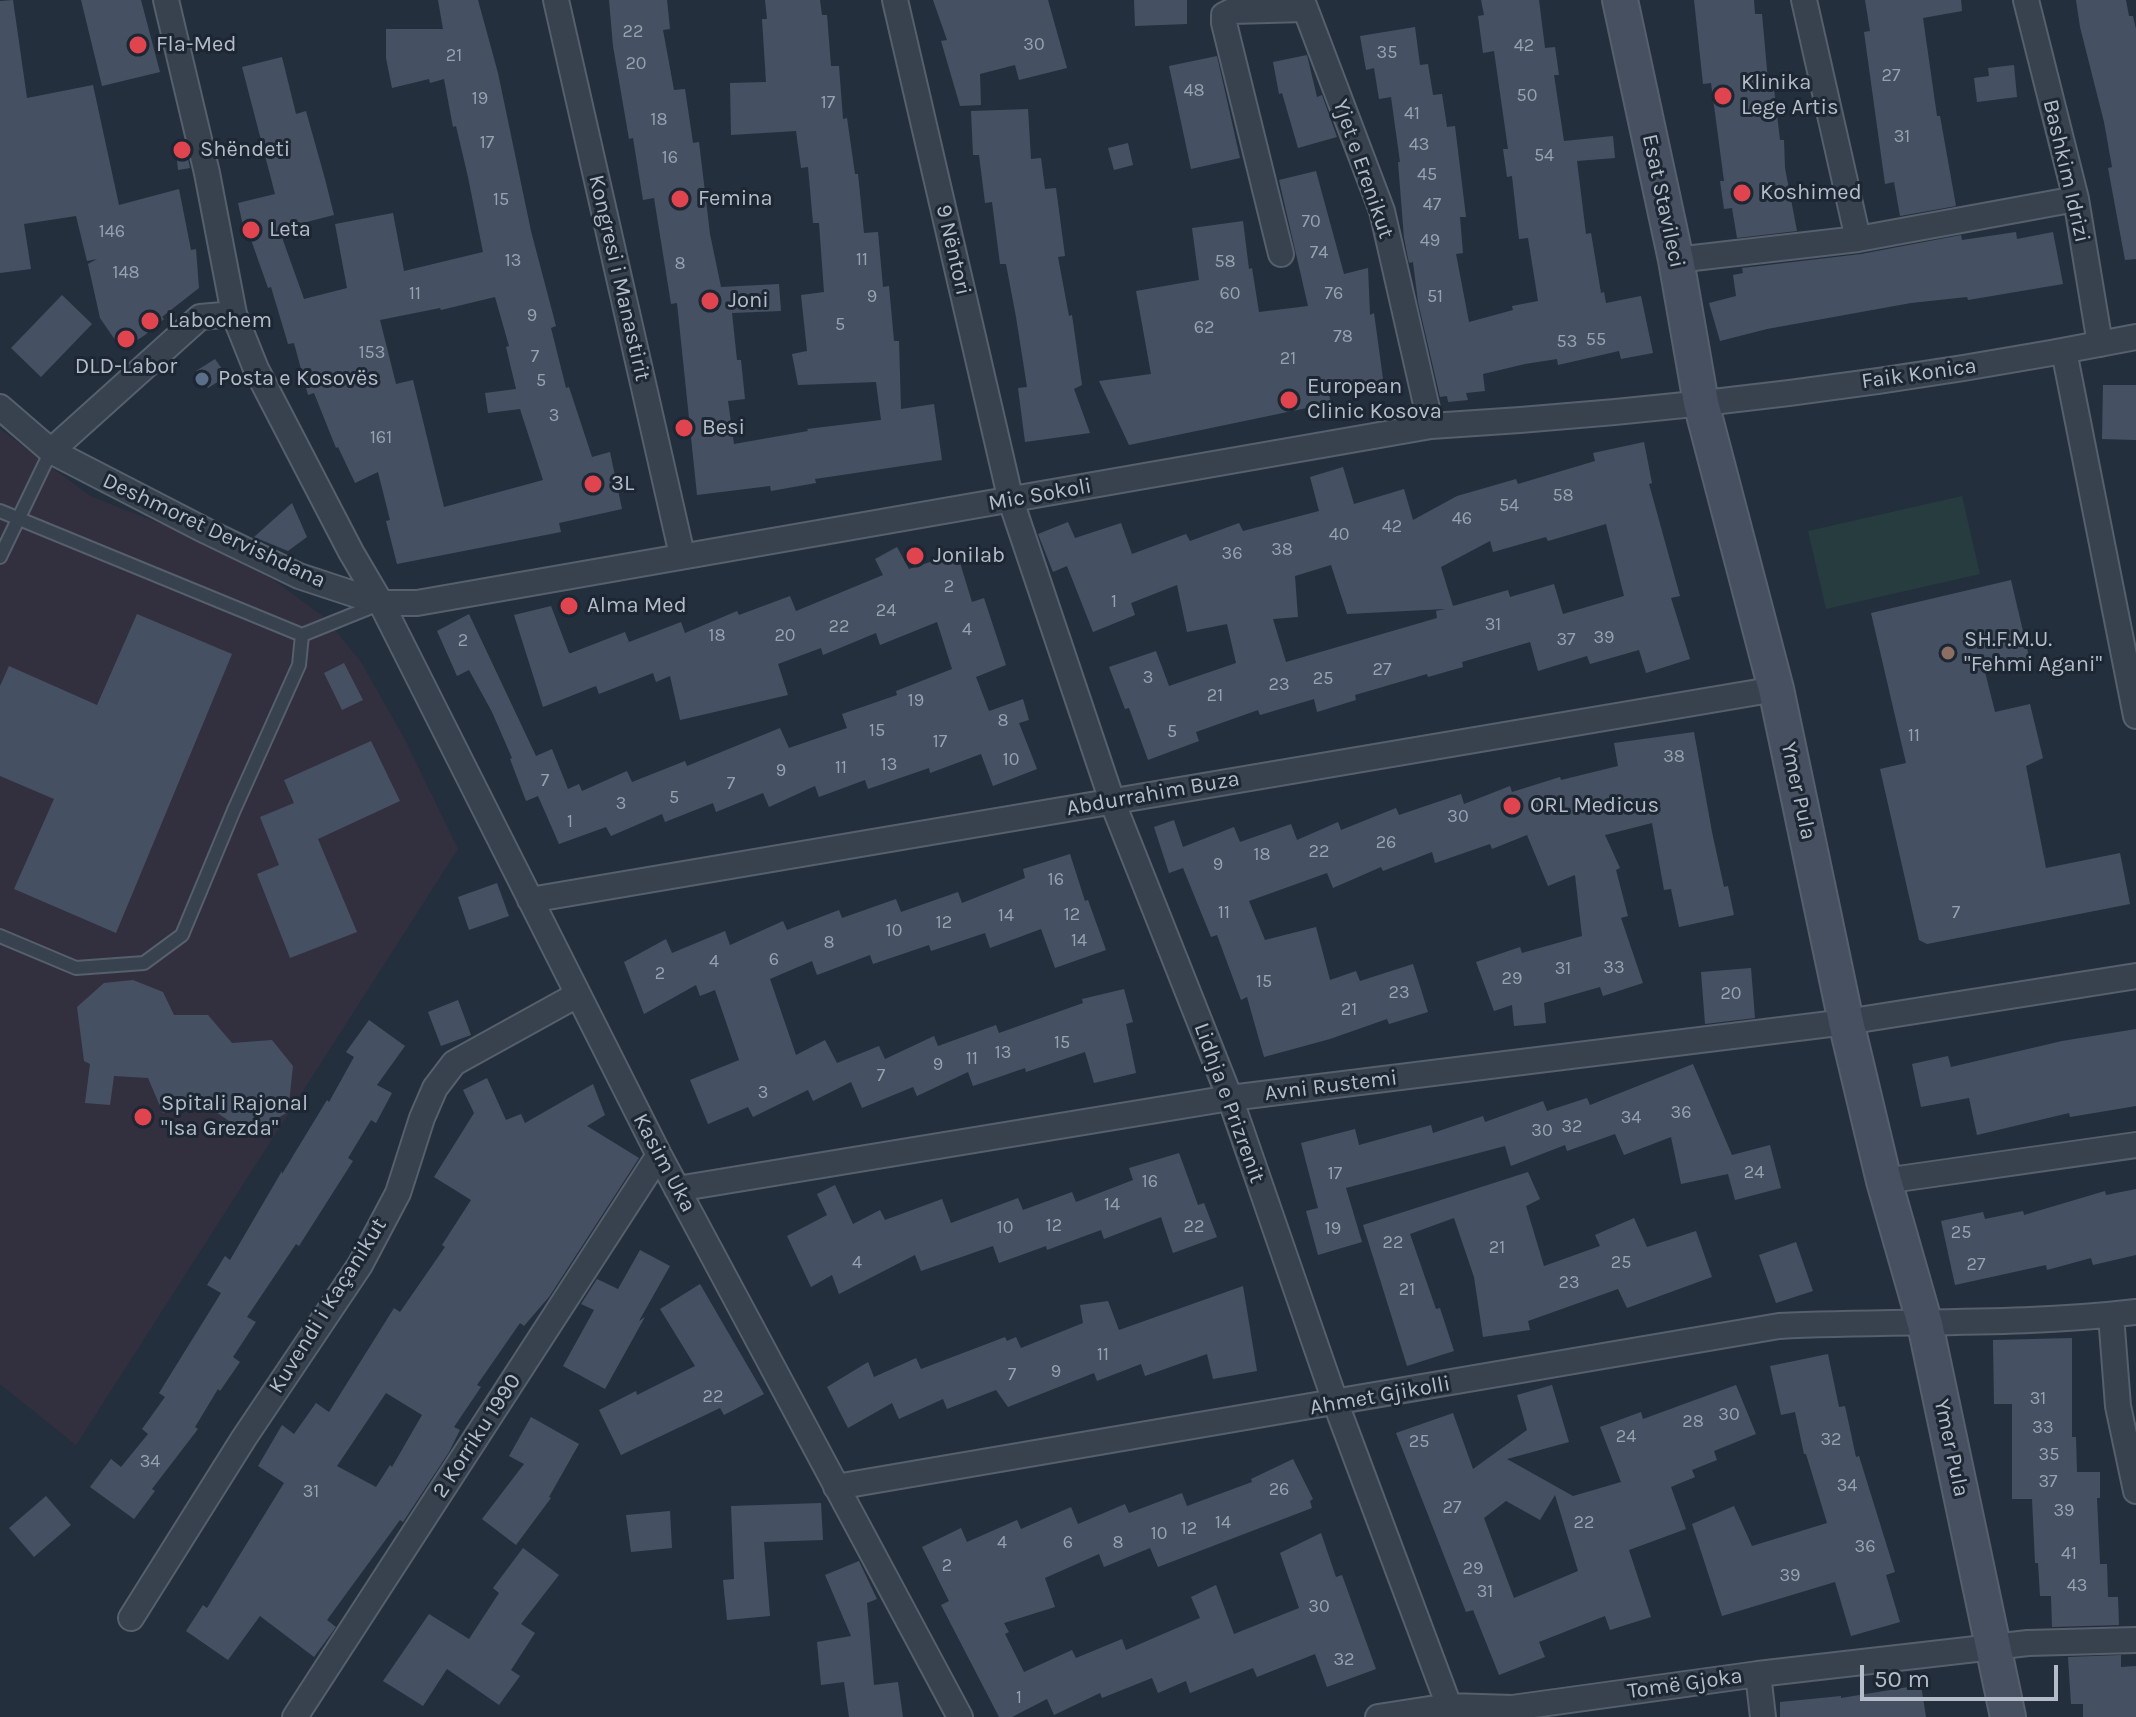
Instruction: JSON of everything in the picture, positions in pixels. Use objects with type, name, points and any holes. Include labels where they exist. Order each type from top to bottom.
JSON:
[{"type":"street","name":"Kasim Uka","points":[[166,0],[207,173],[234,314],[256,369],[351,552],[381,603],[659,1155],[960,1717]]},
{"type":"street","name":"Kongresi i Manastirit","points":[[556,0],[682,555]]},
{"type":"street","name":"9 Nëntori","points":[[895,0],[1011,501]]},
{"type":"street","name":"Esat Stavileci","points":[[1620,0],[1676,260],[1701,403]]},
{"type":"street","points":[[1804,0],[1858,239]]},
{"type":"street","name":"Bashkim Idrizi","points":[[2026,0],[2076,199],[2100,344]]},
{"type":"street","name":"Yjet e Erenikut","points":[[1281,254],[1224,15],[1232,11],[1303,4],[1382,211],[1431,426]]},
{"type":"street","points":[[1676,260],[1858,239],[2076,199]]},
{"type":"street","points":[[51,451],[200,317],[234,314]]},
{"type":"street","name":"Faik Konica","points":[[1701,403],[1920,375],[2136,337]]},
{"type":"street","points":[[2064,351],[2127,630],[2136,716]]},
{"type":"street","name":"Mic Sokoli","points":[[381,603],[417,603],[1431,426],[1701,403]]},
{"type":"street","name":"Ymer Pula","points":[[1701,403],[1776,689],[1846,1022],[1884,1181],[1925,1324],[2008,1717]]},
{"type":"street","name":"Deshmoret Dervishdana","points":[[0,407],[51,451],[206,531],[299,576],[381,603]]},
{"type":"street","name":"Lidhja e Prizrenit","points":[[1011,501],[1112,801],[1230,1098],[1336,1404],[1449,1706]]},
{"type":"street","name":"Abdurrahim Buza","points":[[530,900],[1776,689]]},
{"type":"street","name":"Avni Rustemi","points":[[677,1189],[1230,1098],[1846,1022],[2136,976]]},
{"type":"street","name":"Kuvendi i Kaçanikut","points":[[131,1618],[244,1438],[360,1265],[398,1193],[435,1088],[454,1063],[577,995]]},
{"type":"street","points":[[1884,1181],[2136,1145]]},
{"type":"street","name":"2 Korriku 1990","points":[[295,1717],[659,1155]]},
{"type":"street","name":"Ahmet Gjikolli","points":[[836,1487],[1779,1326],[1925,1324],[2136,1312]]},
{"type":"street","points":[[2111,1315],[2118,1406],[2136,1491]]},
{"type":"street","name":"Tomë Gjoka","points":[[1378,1717],[1449,1706],[1513,1713],[1758,1674],[1994,1646],[2136,1640]]},
{"type":"street","points":[[1758,1674],[1763,1717]]},
{"type":"lane","points":[[0,557],[51,451]]},
{"type":"lane","points":[[0,511],[302,635],[381,603]]},
{"type":"lane","points":[[0,936],[76,968],[144,963],[182,935],[299,665],[302,635]]},
{"type":"shaded area","name":"Spitali Rajonal \"Isa Grezda\"","points":[[0,429],[90,496],[194,537],[275,581],[325,618],[361,662],[404,738],[458,849],[76,1445],[0,1384]]},
{"type":"green space","points":[[1962,496],[1980,574],[1826,609],[1808,531]]},
{"type":"building","points":[[13,0],[27,98],[93,85],[119,205],[179,189],[191,250],[196,249],[199,288],[162,317],[164,319],[145,335],[122,350],[100,318],[88,264],[97,259],[87,261],[76,216],[24,224],[31,269],[0,273],[0,1]]},
{"type":"building","points":[[81,0],[141,0],[160,72],[102,86]]},
{"type":"building","points":[[438,0],[478,0],[498,73],[531,231],[556,326],[551,328],[566,388],[569,387],[592,457],[610,452],[622,509],[559,523],[561,532],[397,564],[378,472],[355,483],[336,448],[314,393],[308,395],[294,343],[288,344],[271,287],[268,288],[249,234],[245,235],[238,203],[275,194],[242,67],[282,57],[296,114],[306,111],[325,179],[334,215],[279,229],[304,299],[347,288],[335,224],[393,213],[404,271],[483,252],[444,79],[430,83],[429,79],[392,88],[386,58],[386,29],[443,29]],"holes":[[[495,297],[509,346],[506,347],[516,389],[485,393],[488,413],[520,409],[543,480],[444,507],[413,380],[396,384],[380,320]]]},
{"type":"building","points":[[609,0],[667,0],[670,29],[663,30],[674,90],[685,89],[693,143],[699,142],[710,234],[721,287],[779,284],[781,311],[732,313],[745,399],[728,401],[734,444],[807,429],[881,420],[876,382],[798,385],[792,354],[807,351],[801,295],[824,292],[819,223],[813,223],[808,167],[801,168],[796,131],[731,135],[730,83],[766,82],[762,19],[767,19],[765,0],[820,0],[822,15],[827,15],[831,66],[839,66],[843,119],[847,118],[855,174],[858,174],[864,233],[878,232],[883,287],[889,286],[894,341],[899,341],[901,409],[934,404],[942,460],[815,479],[816,483],[771,491],[770,486],[697,495],[677,303],[671,304],[654,198],[643,200],[633,138],[629,139],[613,46]]},
{"type":"building","points":[[933,0],[1048,0],[1067,68],[1019,80],[1015,65],[980,74],[981,105],[960,106],[941,41],[947,40]]},
{"type":"building","points":[[1134,0],[1187,0],[1187,24],[1135,26]]},
{"type":"building","points":[[1481,0],[1539,0],[1545,48],[1555,47],[1559,75],[1554,75],[1564,141],[1613,136],[1615,158],[1577,161],[1586,234],[1591,233],[1601,293],[1604,292],[1606,303],[1641,296],[1653,353],[1621,359],[1619,351],[1558,365],[1557,359],[1483,374],[1485,391],[1466,393],[1468,400],[1448,402],[1447,396],[1440,397],[1418,302],[1413,262],[1409,263],[1404,238],[1400,162],[1391,97],[1379,99],[1374,68],[1366,70],[1360,36],[1415,27],[1420,65],[1428,64],[1433,95],[1442,94],[1447,127],[1455,126],[1466,217],[1460,217],[1463,253],[1456,254],[1469,322],[1513,310],[1512,306],[1538,301],[1528,238],[1519,239],[1512,176],[1507,177],[1503,149],[1508,149],[1494,51],[1483,53],[1478,16],[1484,15]]},
{"type":"building","points":[[1694,0],[1754,0],[1755,14],[1762,14],[1768,81],[1773,80],[1780,140],[1784,140],[1785,168],[1797,231],[1737,238],[1732,208],[1724,209],[1720,181],[1724,181],[1711,83],[1703,84]]},
{"type":"building","points":[[1865,0],[1961,0],[1962,11],[1923,18],[1937,116],[1940,116],[1956,206],[1900,216],[1894,182],[1885,184],[1864,32],[1870,31]]},
{"type":"building","points":[[2076,0],[2126,0],[2129,16],[2133,16],[2136,29],[2136,259],[2125,260],[2108,168],[2112,167],[2104,122]]},
{"type":"building","points":[[1307,55],[1317,97],[1322,95],[1337,137],[1298,148],[1282,93],[1279,94],[1273,62]]},
{"type":"building","points":[[1217,56],[1240,158],[1191,169],[1169,66]]},
{"type":"building","points":[[2014,65],[2017,97],[1977,102],[1974,78],[1989,76],[1988,68]]},
{"type":"building","points":[[1028,109],[1031,159],[1041,158],[1045,189],[1056,188],[1065,256],[1058,257],[1069,316],[1072,315],[1082,385],[1074,389],[1090,433],[1025,442],[1018,388],[1027,387],[1016,317],[1006,264],[1000,264],[992,202],[985,203],[979,155],[973,155],[971,111]]},
{"type":"building","points":[[184,140],[190,168],[178,170],[175,141]]},
{"type":"building","points":[[1128,143],[1133,165],[1114,170],[1108,148]]},
{"type":"building","points":[[1316,171],[1344,274],[1368,268],[1370,315],[1374,313],[1384,386],[1329,395],[1331,403],[1129,445],[1099,381],[1151,374],[1136,291],[1199,280],[1192,228],[1243,221],[1249,269],[1252,268],[1259,312],[1308,306],[1279,180]]},
{"type":"building","points":[[2016,232],[2017,239],[2053,232],[2063,284],[1968,300],[1967,297],[1911,303],[1767,329],[1720,341],[1709,303],[1736,296],[1733,275],[1743,273],[1742,268],[1861,254],[1961,235],[1962,240]]},
{"type":"building","points":[[62,295],[92,324],[41,377],[11,348]]},
{"type":"building","points":[[215,359],[227,376],[208,388],[196,371]]},
{"type":"building","points":[[2103,385],[2136,385],[2136,440],[2102,439]]},
{"type":"building","points":[[1644,442],[1652,483],[1649,484],[1680,596],[1671,598],[1690,659],[1646,673],[1639,650],[1590,664],[1587,656],[1538,671],[1530,642],[1462,662],[1463,667],[1355,695],[1356,700],[1317,712],[1314,699],[1260,715],[1258,710],[1196,732],[1199,741],[1148,760],[1129,708],[1125,709],[1109,667],[1156,651],[1169,686],[1236,663],[1227,624],[1187,632],[1177,585],[1131,603],[1135,615],[1093,632],[1067,566],[1053,572],[1038,534],[1068,522],[1075,538],[1121,523],[1132,554],[1186,534],[1190,541],[1239,523],[1243,531],[1319,511],[1310,477],[1343,467],[1354,504],[1404,489],[1413,520],[1457,496],[1516,479],[1518,484],[1595,461],[1593,453]],"holes":[[[1606,524],[1624,596],[1563,614],[1554,584],[1510,597],[1508,590],[1453,606],[1441,567],[1490,541],[1493,552],[1546,537],[1548,541]],[[1331,565],[1347,614],[1445,609],[1436,611],[1437,618],[1286,662],[1273,619],[1298,617],[1295,576]]]},
{"type":"building","points":[[292,503],[307,537],[288,551],[254,537]]},
{"type":"building","points":[[897,547],[909,569],[957,553],[972,602],[984,598],[1006,665],[976,677],[989,711],[1023,699],[1029,720],[1019,723],[1037,769],[993,786],[981,754],[930,773],[929,768],[868,789],[865,780],[819,797],[815,786],[769,807],[763,793],[716,812],[713,803],[665,822],[662,814],[611,836],[606,827],[559,844],[538,796],[526,801],[492,712],[469,670],[457,676],[437,631],[469,614],[536,756],[552,749],[568,789],[579,784],[582,791],[627,771],[632,782],[685,761],[687,766],[780,728],[789,748],[847,728],[842,714],[897,695],[896,691],[952,669],[937,622],[880,645],[876,633],[823,655],[821,648],[778,664],[788,695],[680,720],[670,676],[656,682],[653,673],[599,694],[596,686],[543,707],[514,615],[551,606],[569,653],[625,632],[629,642],[681,622],[685,633],[737,611],[739,615],[790,596],[796,611],[883,575],[875,559]]},
{"type":"building","points":[[2011,580],[2030,661],[1985,672],[1995,712],[2030,704],[2043,758],[2026,766],[2046,868],[2120,853],[2130,904],[1927,944],[1919,940],[1880,769],[1906,763],[1871,613]]},
{"type":"building","points":[[137,614],[232,654],[116,933],[14,889],[54,799],[0,776],[0,686],[9,666],[97,705]]},
{"type":"building","points":[[344,663],[363,700],[342,710],[324,673]]},
{"type":"building","points":[[1694,732],[1724,887],[1728,886],[1734,915],[1679,927],[1671,889],[1664,890],[1652,823],[1605,835],[1620,868],[1616,870],[1628,916],[1621,918],[1643,983],[1603,996],[1600,987],[1544,1003],[1546,1023],[1514,1026],[1512,1005],[1494,1011],[1476,962],[1520,947],[1522,953],[1582,936],[1575,875],[1548,886],[1527,835],[1492,849],[1490,844],[1435,863],[1432,852],[1383,871],[1381,867],[1333,888],[1327,873],[1249,901],[1265,940],[1316,927],[1330,980],[1356,971],[1360,981],[1413,964],[1428,1012],[1389,1024],[1387,1019],[1264,1057],[1247,997],[1241,1000],[1217,935],[1211,937],[1183,868],[1169,873],[1154,827],[1174,820],[1183,847],[1234,827],[1240,842],[1291,824],[1297,840],[1338,822],[1341,830],[1396,808],[1399,815],[1461,794],[1464,804],[1510,786],[1512,792],[1560,777],[1561,780],[1618,766],[1614,743]]},
{"type":"building","points":[[371,741],[400,801],[318,839],[357,932],[290,958],[257,874],[279,865],[260,817],[294,803],[284,780]]},
{"type":"building","points":[[1070,854],[1085,901],[1088,900],[1106,950],[1055,968],[1041,929],[990,948],[985,933],[931,951],[929,945],[873,964],[870,955],[817,975],[812,961],[770,979],[796,1055],[825,1040],[837,1063],[879,1046],[885,1059],[934,1036],[938,1046],[996,1025],[999,1033],[1083,1003],[1082,999],[1124,989],[1133,1022],[1126,1024],[1136,1073],[1094,1083],[1085,1052],[973,1086],[968,1072],[917,1096],[913,1087],[862,1108],[851,1082],[813,1101],[808,1090],[753,1117],[748,1107],[708,1124],[690,1080],[739,1060],[715,990],[700,996],[696,985],[644,1014],[624,962],[666,939],[672,953],[725,931],[730,945],[783,921],[787,930],[839,910],[842,918],[896,899],[901,912],[958,892],[962,903],[1025,878],[1023,869]]},
{"type":"building","points":[[497,883],[509,916],[469,930],[458,897]]},
{"type":"building","points":[[1751,968],[1755,1018],[1705,1024],[1701,972]]},
{"type":"building","points":[[133,980],[163,992],[174,1015],[208,1015],[232,1043],[272,1040],[293,1066],[288,1112],[261,1128],[238,1127],[198,1100],[163,1113],[148,1078],[114,1076],[110,1105],[85,1103],[90,1064],[84,1061],[77,1007],[104,983]]},
{"type":"building","points":[[458,1000],[471,1035],[441,1046],[428,1012]]},
{"type":"building","points":[[369,1020],[405,1046],[377,1085],[392,1093],[376,1123],[371,1120],[348,1158],[353,1161],[299,1246],[296,1244],[247,1317],[256,1322],[233,1357],[240,1362],[220,1391],[218,1389],[195,1427],[198,1429],[152,1489],[155,1491],[134,1519],[90,1487],[111,1459],[121,1467],[148,1434],[142,1429],[165,1397],[159,1393],[221,1293],[207,1285],[225,1256],[230,1260],[282,1171],[282,1174],[327,1100],[329,1102],[354,1057],[346,1052]]},
{"type":"building","points":[[2136,1029],[2136,1106],[2070,1117],[2069,1113],[1977,1135],[1969,1098],[1921,1107],[1912,1064],[1948,1056],[1951,1067],[2062,1041]]},
{"type":"building","points":[[1693,1064],[1732,1155],[1770,1145],[1781,1188],[1735,1200],[1728,1174],[1681,1184],[1671,1137],[1624,1155],[1615,1134],[1567,1151],[1565,1145],[1511,1166],[1505,1146],[1346,1188],[1362,1242],[1318,1255],[1306,1211],[1318,1208],[1301,1143],[1355,1129],[1359,1145],[1431,1125],[1433,1133],[1483,1116],[1485,1122],[1543,1101],[1547,1111],[1587,1098],[1590,1105]]},
{"type":"building","points":[[487,1078],[506,1120],[521,1114],[525,1123],[593,1084],[605,1115],[587,1126],[639,1158],[549,1297],[524,1326],[520,1323],[477,1385],[481,1387],[454,1427],[460,1430],[449,1452],[403,1522],[400,1520],[327,1620],[336,1627],[314,1657],[260,1616],[228,1660],[186,1631],[203,1605],[207,1608],[284,1483],[258,1466],[282,1425],[294,1434],[316,1403],[329,1412],[394,1308],[400,1312],[445,1247],[442,1245],[471,1200],[434,1177],[474,1113],[463,1090]],"holes":[[[386,1393],[422,1415],[392,1467],[390,1465],[376,1487],[337,1466]]]},
{"type":"building","points":[[1179,1153],[1198,1205],[1204,1203],[1217,1237],[1173,1253],[1161,1217],[1104,1239],[1101,1230],[1047,1250],[1046,1246],[999,1263],[993,1246],[921,1271],[915,1255],[839,1294],[832,1275],[811,1287],[787,1236],[827,1215],[817,1194],[835,1185],[853,1224],[880,1210],[885,1220],[942,1199],[951,1223],[1018,1198],[1023,1210],[1072,1192],[1076,1202],[1133,1180],[1129,1168]]},
{"type":"building","points":[[1528,1172],[1540,1199],[1526,1206],[1544,1266],[1600,1246],[1595,1235],[1634,1218],[1647,1247],[1696,1231],[1712,1277],[1627,1308],[1618,1289],[1528,1321],[1530,1330],[1483,1337],[1474,1277],[1454,1218],[1410,1234],[1454,1351],[1407,1366],[1363,1225]]},
{"type":"building","points":[[2136,1189],[2136,1255],[2093,1265],[2091,1258],[2047,1270],[2046,1265],[1955,1285],[1941,1221],[1983,1212],[1985,1219],[2023,1211],[2024,1215],[2105,1191],[2106,1195]]},
{"type":"building","points":[[1796,1242],[1813,1291],[1776,1303],[1759,1255]]},
{"type":"building","points":[[640,1250],[670,1266],[605,1389],[563,1366],[594,1310],[581,1304],[597,1279],[618,1289]]},
{"type":"building","points":[[700,1284],[764,1394],[724,1415],[720,1408],[621,1455],[599,1410],[695,1366],[660,1309]]},
{"type":"building","points":[[1243,1286],[1257,1371],[1213,1379],[1207,1354],[1145,1376],[1141,1364],[1097,1381],[1094,1373],[1008,1407],[996,1390],[947,1409],[943,1399],[899,1419],[892,1403],[848,1428],[827,1387],[868,1362],[874,1377],[916,1358],[921,1369],[1005,1337],[1007,1341],[1016,1337],[1021,1348],[1083,1323],[1080,1305],[1108,1301],[1119,1330]]},
{"type":"building","points":[[2072,1338],[2072,1437],[2076,1437],[2077,1472],[2100,1472],[2100,1498],[2097,1498],[2100,1564],[2107,1564],[2108,1597],[2118,1597],[2119,1625],[2052,1627],[2051,1596],[2040,1596],[2032,1499],[2012,1499],[2012,1404],[1994,1404],[1993,1340]]},
{"type":"building","points":[[1828,1354],[1839,1407],[1845,1406],[1856,1457],[1859,1456],[1895,1572],[1886,1575],[1900,1622],[1851,1636],[1835,1582],[1722,1616],[1692,1524],[1734,1506],[1752,1546],[1827,1523],[1804,1454],[1795,1412],[1781,1415],[1770,1366]]},
{"type":"building","points":[[1552,1385],[1569,1442],[1507,1459],[1573,1496],[1621,1482],[1600,1427],[1641,1412],[1643,1419],[1736,1385],[1756,1434],[1714,1451],[1717,1460],[1692,1470],[1695,1477],[1671,1487],[1686,1529],[1629,1550],[1651,1617],[1610,1630],[1605,1616],[1539,1642],[1545,1657],[1499,1675],[1473,1610],[1466,1612],[1396,1433],[1453,1413],[1473,1469],[1527,1430],[1517,1395]],"holes":[[[1555,1495],[1578,1571],[1514,1598],[1484,1518],[1506,1501],[1540,1520]]]},
{"type":"building","points":[[531,1417],[579,1444],[551,1498],[516,1545],[482,1519],[524,1464],[509,1456]]},
{"type":"building","points":[[1293,1459],[1313,1499],[1310,1501],[1312,1508],[1158,1567],[1150,1548],[1104,1567],[1099,1554],[1045,1578],[1055,1607],[1004,1623],[1009,1632],[1005,1634],[1024,1672],[1072,1650],[1076,1658],[1122,1639],[1126,1650],[1200,1618],[1191,1597],[1216,1585],[1234,1634],[1299,1608],[1280,1553],[1321,1533],[1336,1577],[1342,1575],[1376,1669],[1327,1687],[1315,1654],[1257,1677],[1253,1668],[1190,1693],[1186,1681],[1158,1693],[1152,1678],[1102,1698],[1100,1693],[1054,1715],[1047,1699],[1012,1717],[999,1717],[941,1605],[949,1601],[922,1547],[961,1528],[967,1542],[1017,1520],[1021,1529],[1071,1507],[1078,1524],[1125,1504],[1129,1513],[1182,1493],[1187,1506],[1252,1482],[1251,1479]]},
{"type":"building","points":[[46,1496],[71,1525],[34,1557],[9,1528]]},
{"type":"building","points":[[821,1503],[823,1540],[764,1542],[770,1616],[727,1620],[723,1580],[734,1579],[731,1506]]},
{"type":"building","points":[[670,1511],[672,1548],[631,1552],[626,1515]]},
{"type":"building","points":[[523,1548],[559,1575],[521,1624],[535,1633],[511,1670],[520,1676],[499,1705],[447,1669],[423,1706],[383,1681],[429,1614],[469,1639],[499,1593],[493,1588]]},
{"type":"building","points":[[859,1561],[877,1599],[867,1603],[874,1685],[898,1682],[903,1717],[849,1717],[844,1682],[821,1685],[817,1642],[851,1636],[825,1575]]},
{"type":"building","points":[[2121,1655],[2121,1667],[2136,1666],[2136,1717],[2083,1717],[2083,1704],[2071,1704],[2068,1657]]},
{"type":"building","points":[[1921,1685],[1926,1717],[1780,1717],[1780,1702],[1841,1698]]},
{"type":"place","name":"Fla-Med","points":[[138,45]]},
{"type":"place","name":"Klinika Lege Artis","points":[[1723,96]]},
{"type":"place","name":"Shëndeti","points":[[182,150]]},
{"type":"place","name":"Koshimed","points":[[1742,193]]},
{"type":"place","name":"Femina","points":[[680,199]]},
{"type":"place","name":"Leta","points":[[251,230]]},
{"type":"place","name":"Joni","points":[[710,301]]},
{"type":"place","name":"Labochem","points":[[150,321]]},
{"type":"place","name":"DLD-Labor","points":[[126,339]]},
{"type":"place","name":"Posta e Kosovës","points":[[202,379]]},
{"type":"place","name":"European Clinic Kosova","points":[[1289,400]]},
{"type":"place","name":"Besi","points":[[684,428]]},
{"type":"place","name":"3L","points":[[593,484]]},
{"type":"place","name":"Jonilab","points":[[915,556]]},
{"type":"place","name":"Alma Med","points":[[569,606]]},
{"type":"place","name":"SH.F.M.U. \"Fehmi Agani\"","points":[[1948,653]]},
{"type":"place","name":"ORL Medicus","points":[[1512,806]]},
{"type":"place","name":"Spitali Rajonal \"Isa Grezda\"","points":[[143,1117]]}]
